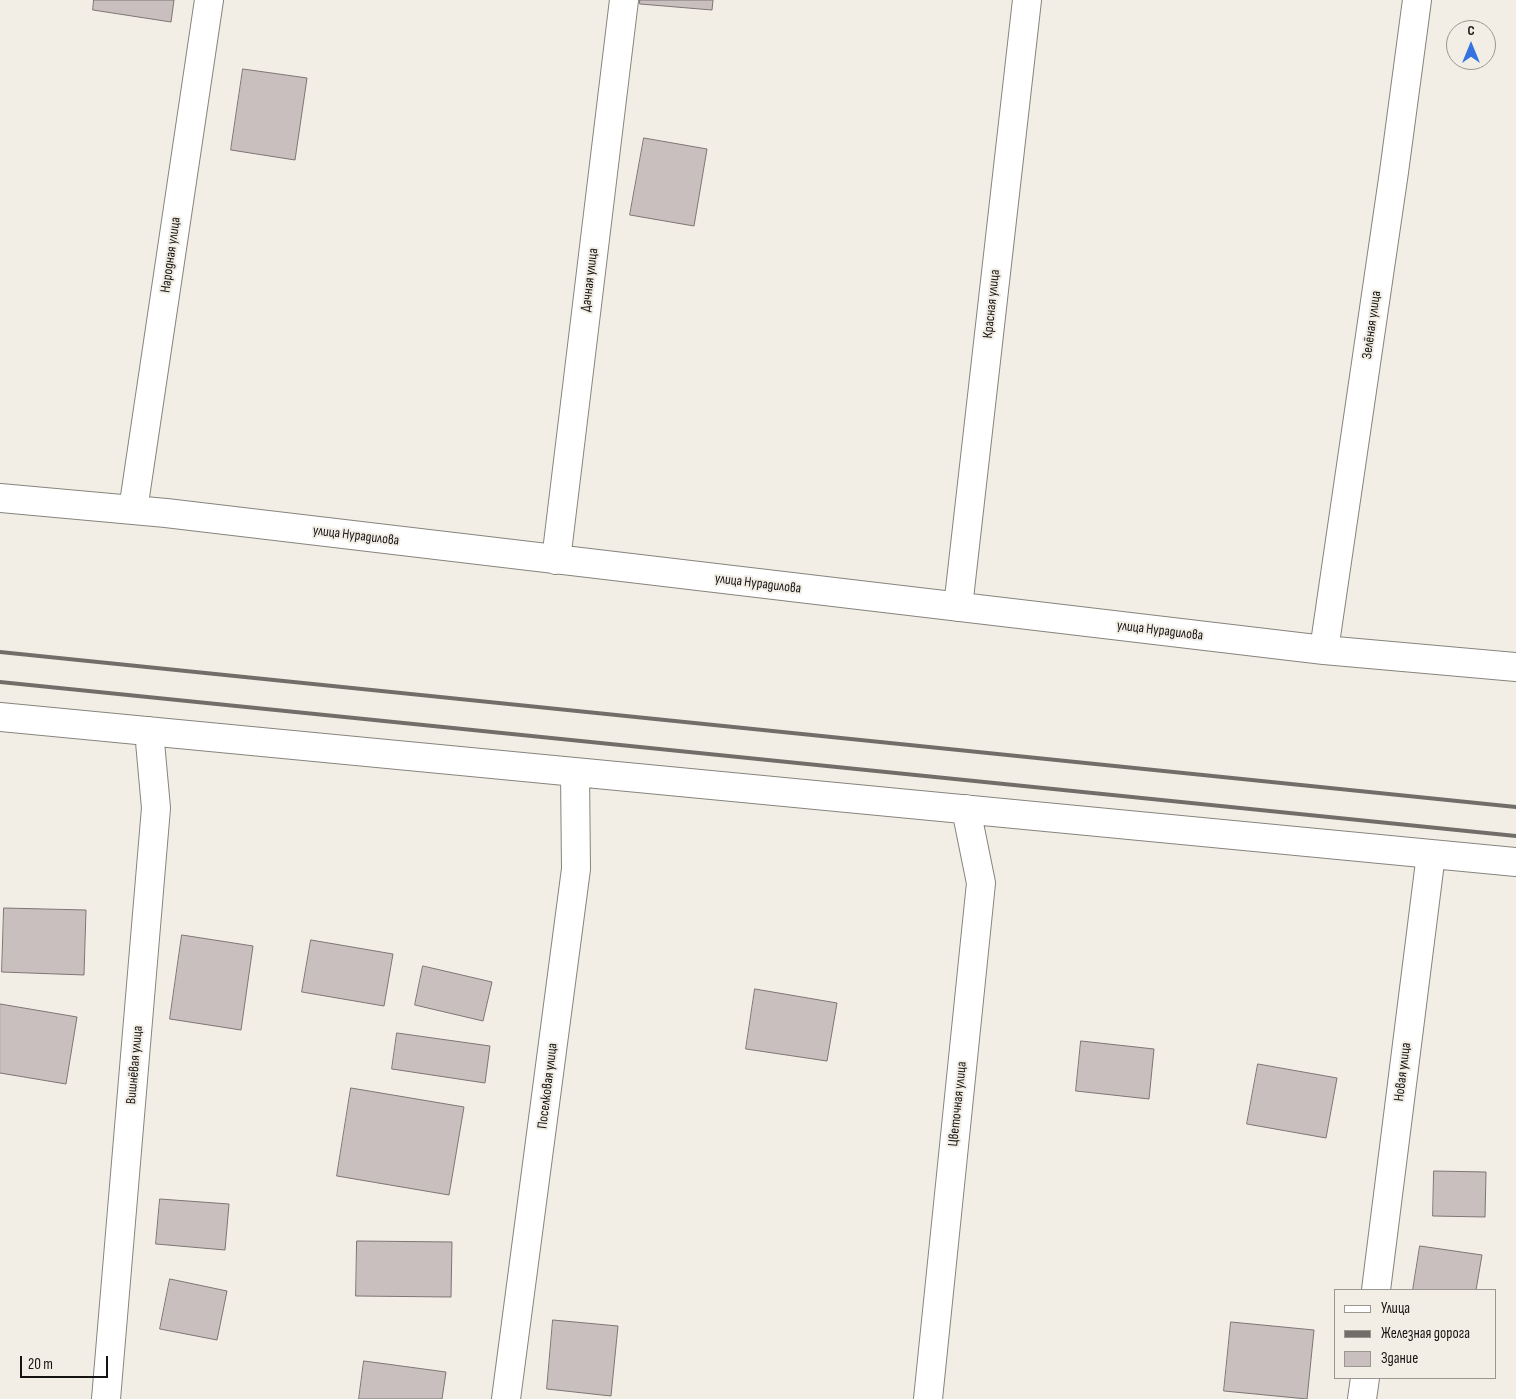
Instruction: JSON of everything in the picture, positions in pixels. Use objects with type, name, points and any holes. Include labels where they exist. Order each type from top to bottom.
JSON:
[{"type":"street","name":"Народная улица","points":[[133,510],[209,0]]},
{"type":"street","name":"Дачная улица","points":[[556,560],[624,0]]},
{"type":"street","name":"Красная улица","points":[[958,607],[1027,0]]},
{"type":"street","name":"Зелёная улица","points":[[1324,650],[1393,182],[1417,0]]},
{"type":"street","name":"улица Нурадилова","points":[[0,498],[133,510],[1324,650],[1516,667]]},
{"type":"street","points":[[0,717],[1516,862]]},
{"type":"street","name":"Вишнёвая улица","points":[[106,1399],[156,808],[148,731]]},
{"type":"street","name":"Поселковая улица","points":[[506,1399],[576,869],[575,772]]},
{"type":"street","name":"Цветочная улица","points":[[928,1399],[981,883],[966,809]]},
{"type":"street","name":"Новая улица","points":[[1376,1289],[1431,854]]},
{"type":"street","points":[[1362,1399],[1365,1379]]},
{"type":"building","points":[[94,0],[174,0],[171,22],[93,10]]},
{"type":"building","points":[[640,0],[713,0],[712,10],[640,4]]},
{"type":"building","points":[[243,69],[307,78],[295,160],[231,150]]},
{"type":"building","points":[[644,138],[707,149],[694,226],[630,215]]},
{"type":"building","points":[[4,908],[86,910],[84,975],[2,972]]},
{"type":"building","points":[[182,935],[253,946],[241,1030],[170,1019]]},
{"type":"building","points":[[311,940],[393,954],[384,1006],[302,992]]},
{"type":"building","points":[[423,966],[492,982],[483,1021],[415,1005]]},
{"type":"building","points":[[755,989],[837,1003],[827,1061],[746,1049]]},
{"type":"building","points":[[0,1004],[77,1017],[66,1084],[0,1073]]},
{"type":"building","points":[[397,1033],[490,1046],[485,1083],[392,1069]]},
{"type":"building","points":[[1081,1041],[1154,1049],[1149,1099],[1076,1091]]},
{"type":"building","points":[[1258,1064],[1337,1078],[1326,1138],[1247,1124]]},
{"type":"building","points":[[351,1088],[464,1107],[449,1195],[337,1176]]},
{"type":"building","points":[[1434,1171],[1486,1172],[1485,1217],[1433,1216]]},
{"type":"building","points":[[160,1199],[229,1204],[225,1250],[156,1244]]},
{"type":"building","points":[[357,1241],[452,1242],[451,1297],[356,1296]]},
{"type":"building","points":[[1420,1246],[1482,1255],[1476,1289],[1413,1289]]},
{"type":"building","points":[[170,1279],[227,1291],[217,1340],[160,1329]]},
{"type":"building","points":[[553,1320],[618,1326],[611,1396],[547,1389]]},
{"type":"building","points":[[1231,1322],[1314,1330],[1307,1399],[1224,1391]]},
{"type":"building","points":[[364,1361],[446,1372],[442,1399],[359,1399]]},
{"type":"railway","points":[[0,652],[1516,807]]},
{"type":"railway","points":[[0,682],[1516,836]]}]
